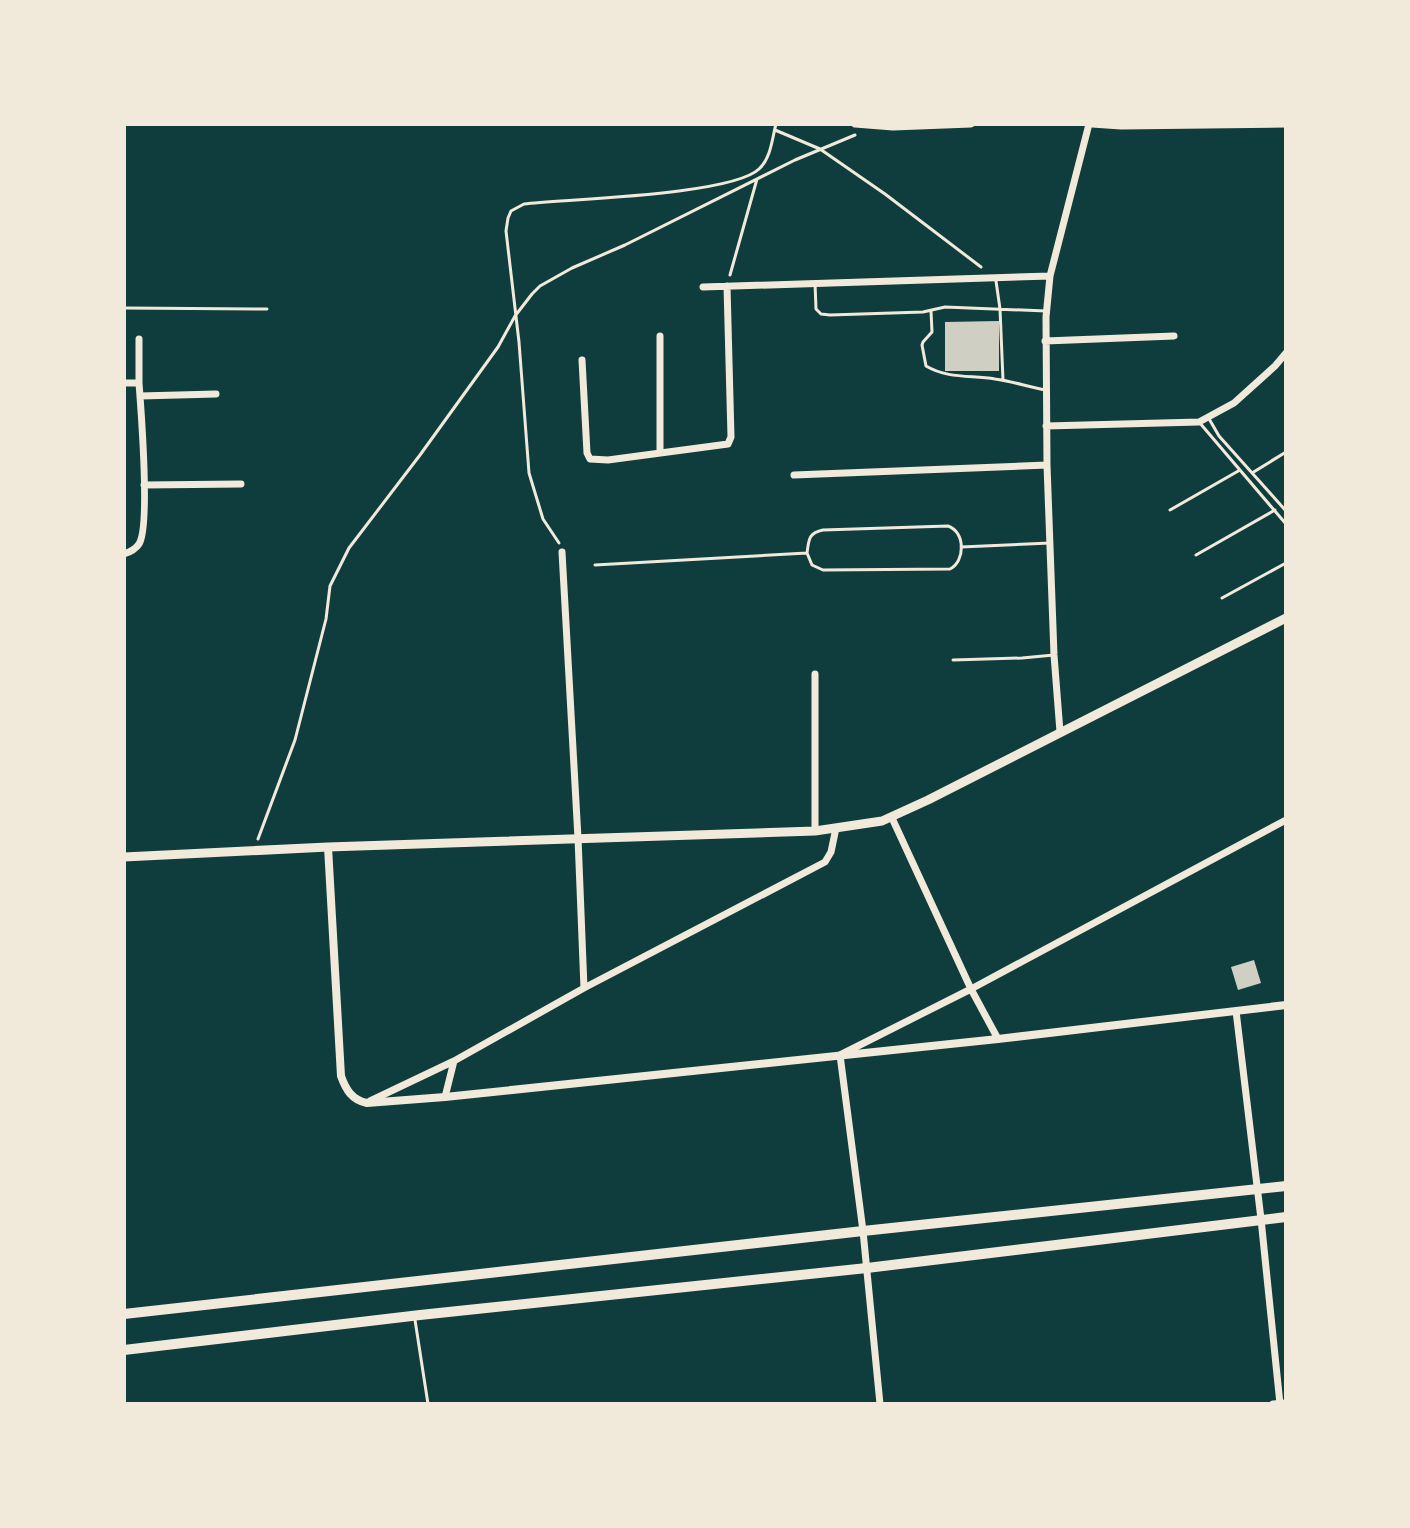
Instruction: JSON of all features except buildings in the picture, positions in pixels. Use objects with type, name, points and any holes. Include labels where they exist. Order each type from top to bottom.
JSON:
[{"type":"main road","points":[[124,857],[815,831],[887,820],[1286,618]]},
{"type":"main road","points":[[124,1314],[1286,1186]]},
{"type":"main road","points":[[124,1350],[867,1268],[1286,1217]]},
{"type":"street","points":[[855,124],[893,127],[971,124]]},
{"type":"street","points":[[1060,732],[1047,465],[1046,311],[1050,276],[1090,124],[1286,124]]},
{"type":"street","points":[[703,287],[1050,276]]},
{"type":"street","points":[[582,360],[588,457],[593,460],[729,443],[727,286]]},
{"type":"street","points":[[660,336],[660,453]]},
{"type":"street","points":[[1045,341],[1174,336]]},
{"type":"street","points":[[124,554],[139,546],[143,535],[139,339]]},
{"type":"street","points":[[1046,426],[1199,422],[1234,403],[1286,353]]},
{"type":"street","points":[[124,383],[139,383]]},
{"type":"street","points":[[140,396],[216,394]]},
{"type":"street","points":[[794,475],[1047,465]]},
{"type":"street","points":[[144,485],[241,484]]},
{"type":"street","points":[[562,552],[584,988]]},
{"type":"street","points":[[815,674],[815,831]]},
{"type":"street","points":[[887,820],[998,1039]]},
{"type":"street","points":[[840,1055],[971,989],[1286,820]]},
{"type":"street","points":[[367,1103],[454,1061],[584,988],[825,862],[831,852],[836,828]]},
{"type":"street","points":[[328,847],[341,1076],[350,1094],[367,1103],[998,1039],[1286,1005]]},
{"type":"street","points":[[1236,1011],[1280,1404]]},
{"type":"street","points":[[840,1055],[863,1231],[880,1404]]},
{"type":"street","points":[[445,1097],[454,1061]]},
{"type":"street","points":[[1273,1404],[1286,1403]]},
{"type":"lane","points":[[995,278],[1000,309],[1003,380]]},
{"type":"lane","points":[[815,283],[816,309],[821,314],[908,313],[945,307],[1046,311]]},
{"type":"lane","points":[[124,308],[267,309]]},
{"type":"lane","points":[[931,311],[932,332],[922,345],[926,366],[947,375],[1003,380],[1046,390]]},
{"type":"lane","points":[[1208,417],[1219,436],[1285,509]]},
{"type":"lane","points":[[1199,422],[1286,524]]},
{"type":"lane","points":[[1252,473],[1286,452]]},
{"type":"lane","points":[[1170,510],[1240,470]]},
{"type":"lane","points":[[1196,555],[1275,510]]},
{"type":"lane","points":[[948,526],[959,532],[961,547],[958,563],[950,569],[823,570],[812,565],[807,553],[810,538],[815,532],[823,530],[948,526]]},
{"type":"lane","points":[[961,547],[1050,543]]},
{"type":"lane","points":[[595,565],[807,553]]},
{"type":"lane","points":[[1222,598],[1286,563]]},
{"type":"lane","points":[[953,660],[1054,655]]},
{"type":"lane","points":[[414,1316],[428,1404]]},
{"type":"path","points":[[562,552],[543,519],[529,473],[507,245],[511,211],[524,204],[686,189],[739,179],[762,168],[776,124]]},
{"type":"path","points":[[254,850],[295,740],[326,619],[330,586],[349,548],[420,455],[498,347],[515,316],[540,286],[820,149],[876,126]]},
{"type":"path","points":[[775,130],[820,149],[995,278]]},
{"type":"path","points":[[727,286],[757,179]]}]
